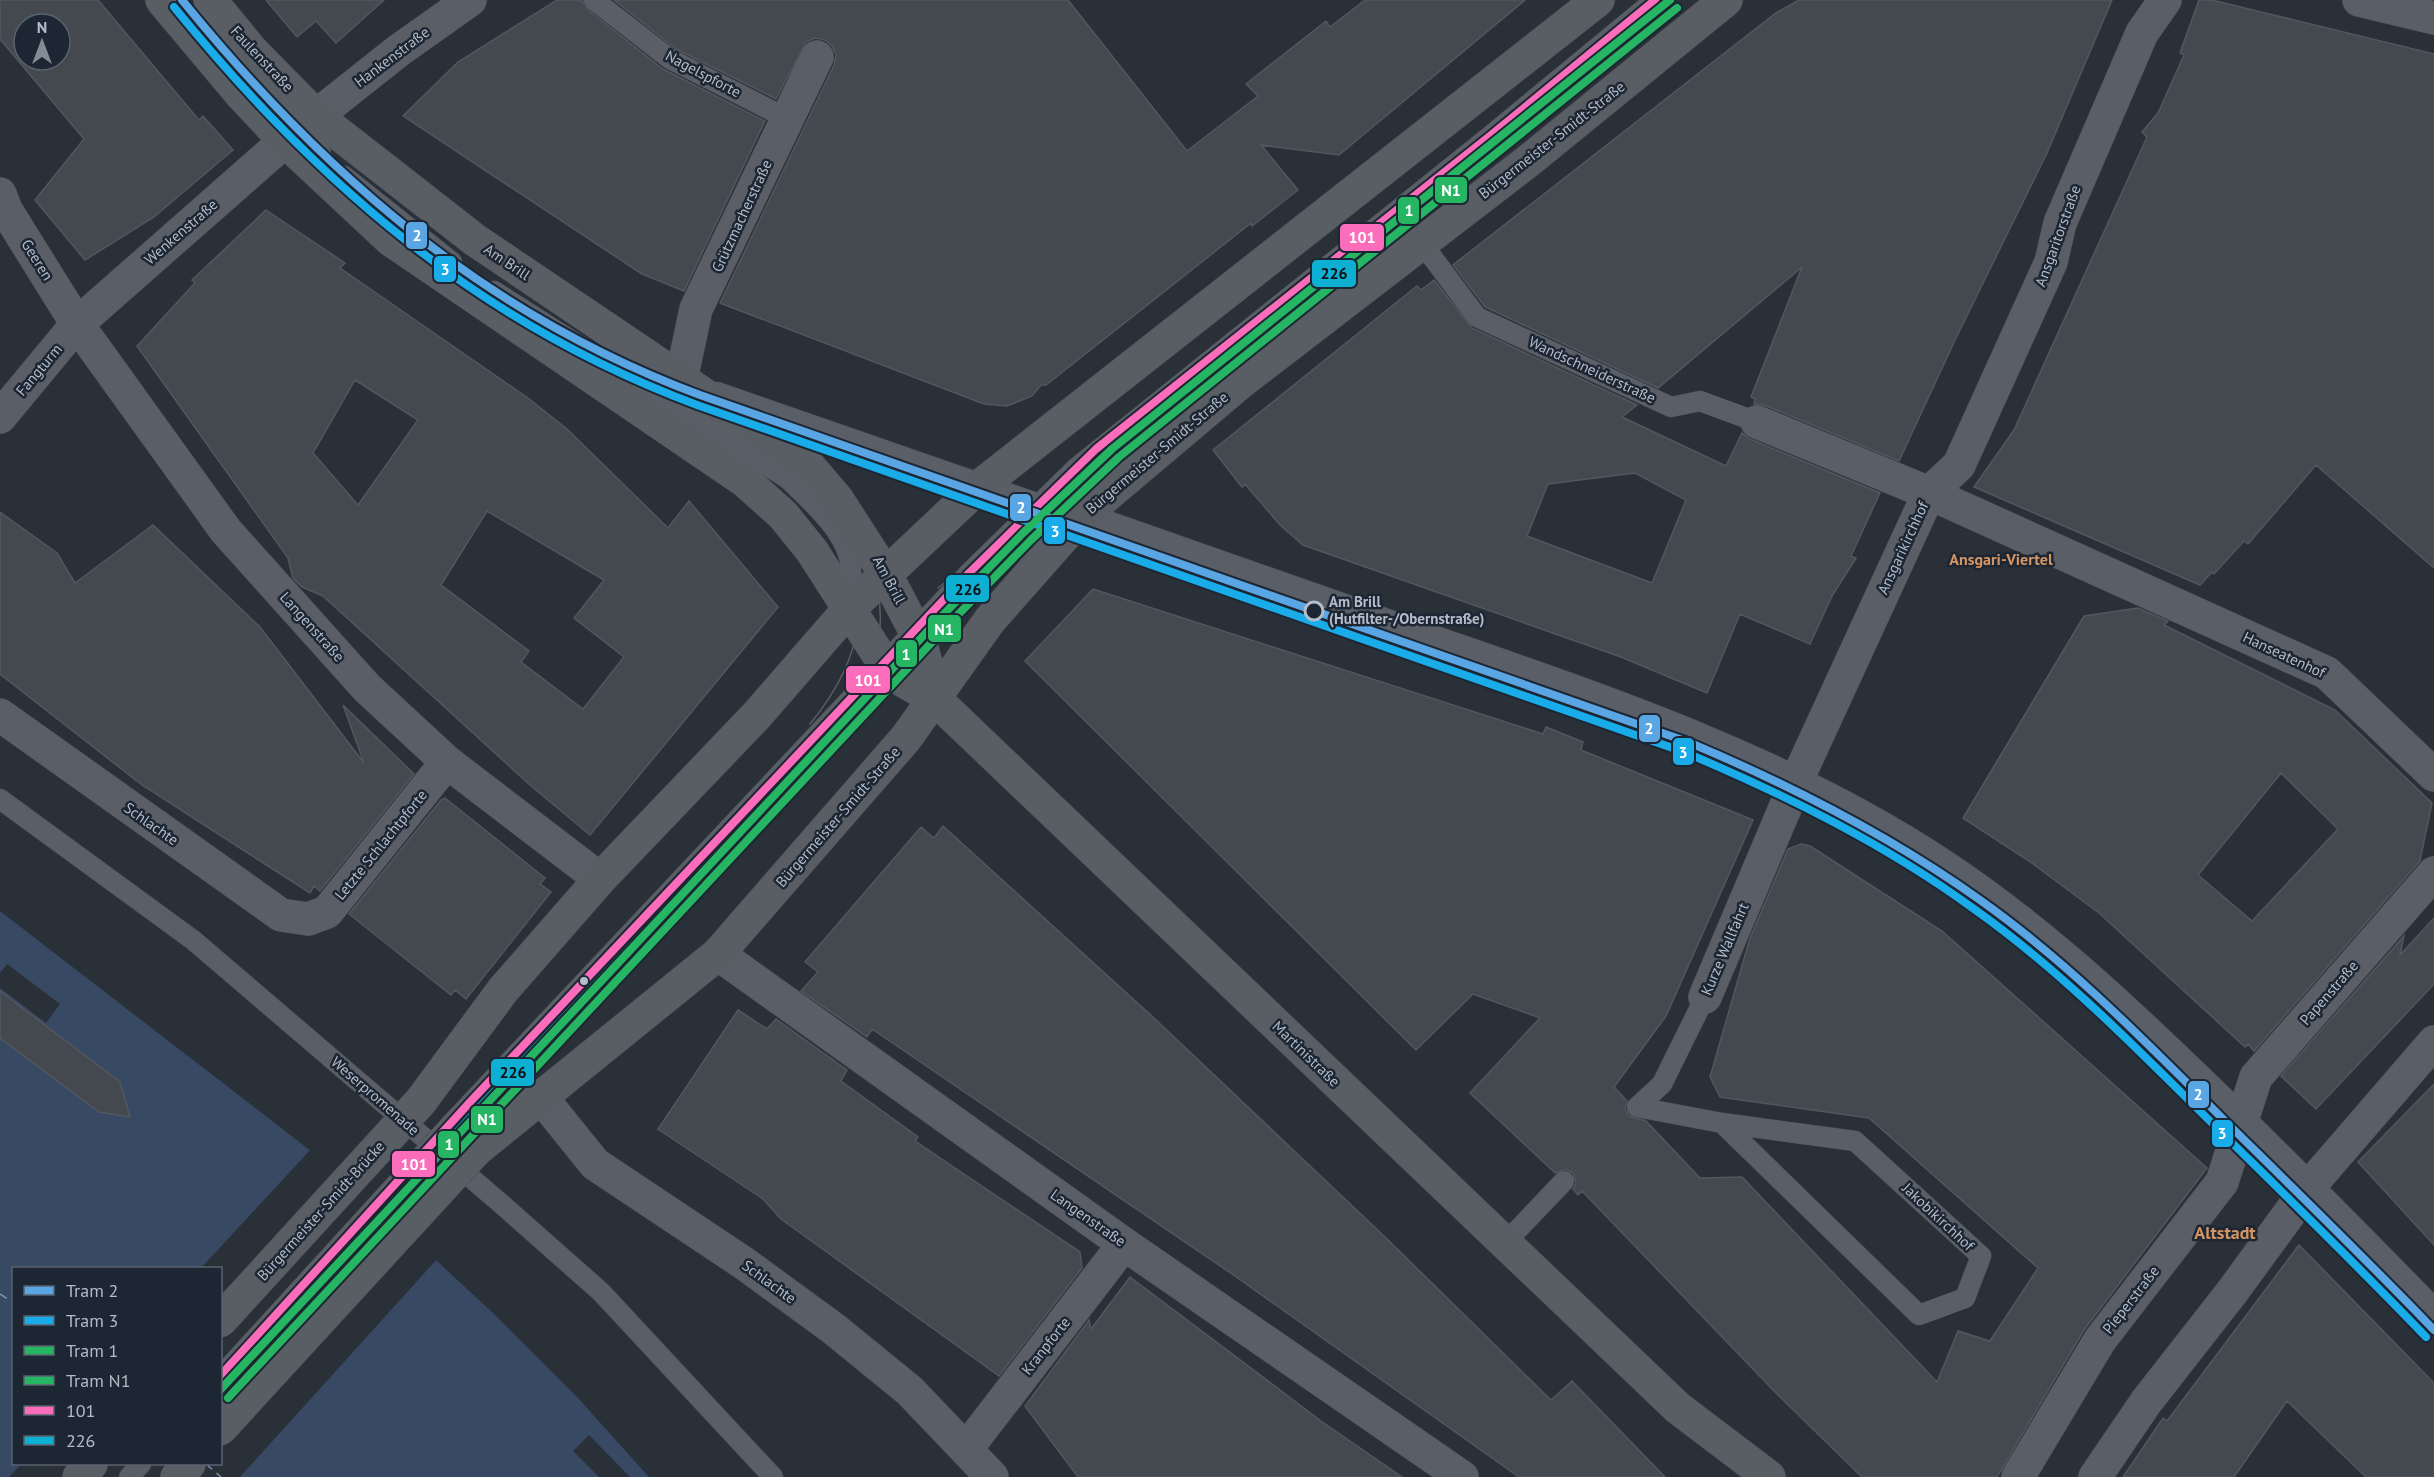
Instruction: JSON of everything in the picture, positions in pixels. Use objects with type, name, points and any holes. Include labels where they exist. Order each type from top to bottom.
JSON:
[{"type":"main road","points":[[162,0],[240,93],[285,141],[337,181],[391,240],[597,378],[745,482],[783,515],[805,542],[890,673],[935,699]]},
{"type":"main road","name":"Faulenstraße","points":[[210,0],[252,51],[316,116]]},
{"type":"main road","points":[[600,879],[756,716],[849,609],[982,483],[1598,0]]},
{"type":"main road","name":"Bürgermeister-Smidt-Straße","points":[[222,1427],[476,1150],[541,1096],[606,1048],[718,954],[860,793],[935,699],[990,620],[1080,518],[1241,382],[1536,155],[1726,0]]},
{"type":"main road","name":"Am Brill","points":[[316,116],[475,240],[807,464],[837,499],[886,575],[920,640],[935,699]]},
{"type":"main road","name":"Martinistraße","points":[[935,699],[1678,1408],[1769,1477]]},
{"type":"main road","name":"Bürgermeister-Smidt-Brücke","points":[[222,1319],[421,1101],[503,990],[600,879]]},
{"type":"main road","name":"Martinistraße","points":[[1678,1408],[1729,1477]]},
{"type":"main road","points":[[79,1477],[90,1465]]},
{"type":"main road","points":[[177,1477],[188,1465]]},
{"type":"street","name":"Hankenstraße","points":[[316,116],[398,51],[470,0]]},
{"type":"street","points":[[2138,0],[2142,33]]},
{"type":"street","name":"Ansgaritorstraße","points":[[1929,493],[1959,465],[2051,262],[2060,223],[2142,33],[2165,0]]},
{"type":"street","points":[[2359,0],[2434,18]]},
{"type":"street","name":"Grützmacherstraße","points":[[681,380],[696,309],[818,57]]},
{"type":"street","name":"Wenkenstraße","points":[[77,324],[285,141]]},
{"type":"street","name":"Geeren","points":[[2,207],[77,324]]},
{"type":"street","name":"Fangturm","points":[[0,417],[77,324]]},
{"type":"street","name":"Langenstraße","points":[[77,324],[226,531],[367,688],[447,762],[600,879]]},
{"type":"street","name":"Wandschneiderstraße","points":[[1757,422],[1929,493]]},
{"type":"street","name":"Ansgarikirchhof","points":[[1796,782],[1929,493],[2140,588]]},
{"type":"street","points":[[1080,518],[1615,705],[1707,741],[1796,782],[1867,819],[1937,862],[2050,944],[2123,1009],[2308,1188],[2434,1317]]},
{"type":"street","name":"Hanseatenhof","points":[[2140,588],[2327,673],[2434,775]]},
{"type":"street","name":"Schlachte","points":[[0,715],[281,915],[308,920]]},
{"type":"street","name":"Letzte Schlachtpforte","points":[[308,920],[327,912],[447,762]]},
{"type":"street","name":"Kurze Wallfahrt","points":[[1705,997],[1796,782]]},
{"type":"street","name":"Papenstraße","points":[[2241,1123],[2256,1077],[2434,873]]},
{"type":"street","name":"Langenstraße","points":[[718,954],[1124,1244],[1462,1477]]},
{"type":"street","points":[[2095,1477],[2146,1402],[2232,1292],[2308,1188],[2434,1042]]},
{"type":"street","name":"Schlachte","points":[[541,1096],[595,1164],[745,1264],[834,1329],[910,1391],[967,1448],[992,1477]]},
{"type":"street","name":"Pieperstraße","points":[[2018,1477],[2100,1340],[2222,1182],[2241,1123]]},
{"type":"street","name":"Kranpforte","points":[[967,1448],[1124,1244]]},
{"type":"lane","points":[[182,0],[337,181],[518,306],[788,479],[821,511],[843,543],[851,567],[849,609]]},
{"type":"lane","name":"Nagelspforte","points":[[594,0],[670,59],[788,118]]},
{"type":"lane","points":[[222,1375],[449,1126],[915,630],[1096,449],[1490,136],[1655,0]]},
{"type":"lane","name":"Wandschneiderstraße","points":[[1421,242],[1477,317],[1671,407],[1700,401],[1757,422]]},
{"type":"lane","points":[[518,306],[681,380],[1080,518]]},
{"type":"lane","name":"Weserpromenade","points":[[0,799],[193,940],[507,1208],[601,1292],[772,1477]]},
{"type":"lane","name":"Kurze Wallfahrt","points":[[1637,1107],[1662,1084],[1705,997]]},
{"type":"lane","name":"Jakobikirchhof","points":[[1637,1107],[1722,1123],[1855,1141],[1981,1256],[1965,1298],[1919,1315],[1722,1123]]},
{"type":"lane","points":[[1506,1242],[1564,1181]]},
{"type":"lane","points":[[129,1477],[140,1465]]},
{"type":"water","points":[[0,911],[355,1185],[493,1313],[578,1398],[649,1477],[0,1477]]},
{"type":"pier","points":[[7,964],[60,1004],[46,1023],[0,988],[0,973]]},
{"type":"pier","points":[[312,1148],[357,1183],[438,1258],[240,1477],[9,1477],[20,1465],[222,1465],[222,1267],[202,1267]]},
{"type":"pier","points":[[589,1435],[630,1477],[599,1477],[573,1451]]},
{"type":"building","points":[[0,0],[98,0],[199,120],[203,116],[233,150],[154,217],[85,260],[35,200],[84,139],[28,72],[72,72],[72,12],[12,12],[12,53],[0,39]]},
{"type":"building","points":[[266,0],[384,0],[336,43],[316,21],[297,37]]},
{"type":"building","points":[[557,0],[582,0],[587,9],[663,69],[765,121],[684,291],[642,274],[403,116],[458,62]]},
{"type":"building","points":[[614,0],[1068,0],[1187,151],[1258,96],[1246,84],[1326,21],[1330,27],[1365,0],[1525,0],[1339,155],[1261,145],[1298,190],[1252,226],[1251,223],[1046,385],[1041,385],[1032,396],[1007,406],[984,404],[720,303],[834,65],[836,55],[832,46],[825,40],[815,38],[806,42],[776,99],[676,49]]},
{"type":"building","points":[[1799,0],[2112,0],[2047,153],[1956,338],[1899,461],[1764,405],[1754,404],[1755,399],[1751,397],[1802,267],[1658,388],[1485,307],[1453,265],[1776,13]]},
{"type":"building","points":[[2199,0],[2212,0],[2434,54],[2434,568],[2316,465],[2248,544],[2244,541],[2214,574],[2212,572],[2200,585],[1974,487],[2014,430],[2147,137],[2142,132],[2158,113],[2184,55],[2180,53]]},
{"type":"building","points":[[266,210],[345,263],[340,268],[528,398],[567,429],[668,528],[689,501],[778,607],[590,835],[530,785],[323,596],[302,587],[293,578],[288,558],[137,346],[195,283],[192,280]],"holes":[[[355,380],[418,420],[358,505],[313,453]],[[487,511],[604,580],[574,618],[624,657],[583,709],[521,662],[529,651],[441,585]]]},
{"type":"building","points":[[1434,280],[1472,328],[1637,405],[1622,417],[1726,466],[1742,433],[1750,439],[1880,493],[1851,556],[1856,558],[1832,596],[1810,644],[1740,614],[1707,693],[1621,657],[1303,545],[1280,525],[1245,484],[1242,487],[1213,450],[1417,286],[1421,290]],"holes":[[[1635,473],[1686,500],[1652,583],[1527,536],[1548,484]]]},
{"type":"building","points":[[0,512],[57,553],[75,583],[153,525],[260,627],[364,763],[343,705],[414,774],[320,891],[314,886],[310,893],[142,785],[0,674]]},
{"type":"building","points":[[1093,589],[1543,734],[1546,727],[1583,742],[1581,750],[1753,820],[1666,1016],[1614,1087],[1627,1101],[1625,1109],[1629,1116],[1646,1121],[1700,1178],[1742,1177],[1937,1382],[1958,1331],[1990,1341],[2038,1268],[1869,1118],[1720,1097],[1710,1077],[1750,938],[1788,849],[1801,844],[1810,846],[1942,931],[2207,1168],[2084,1330],[1997,1477],[1862,1477],[1775,1392],[1582,1191],[1578,1195],[1573,1189],[1576,1183],[1573,1173],[1566,1169],[1555,1173],[1470,1093],[1540,1018],[1473,994],[1416,1050],[1025,661]]},
{"type":"building","points":[[2138,608],[2168,621],[2164,625],[2335,710],[2432,803],[2420,861],[2254,1051],[2248,1044],[2245,1047],[2099,913],[2032,863],[1963,818],[2084,616]],"holes":[[[2281,773],[2338,829],[2252,921],[2198,875]]]},
{"type":"building","points":[[445,798],[545,878],[540,884],[551,892],[466,999],[455,990],[451,995],[349,914],[441,800]]},
{"type":"building","points":[[943,826],[1155,1019],[1385,1237],[1551,1400],[1572,1381],[1665,1477],[1519,1477],[1232,1274],[872,1029],[867,1037],[801,991],[818,972],[805,962],[921,827],[934,838]]},
{"type":"building","points":[[2434,918],[2434,984],[2316,1109],[2281,1076],[2404,936],[2400,955]]},
{"type":"building","points":[[0,991],[120,1082],[130,1117],[99,1112],[0,1038]]},
{"type":"building","points":[[738,1010],[767,1029],[776,1019],[847,1070],[841,1081],[918,1137],[915,1141],[1080,1252],[1082,1268],[999,1376],[781,1219],[763,1199],[658,1129]]},
{"type":"building","points":[[2434,1084],[2434,1245],[2358,1162]]},
{"type":"building","points":[[2299,1245],[2434,1383],[2434,1477],[2366,1477],[2287,1401],[2234,1477],[2123,1477],[2163,1418],[2167,1421]]},
{"type":"building","points":[[1130,1277],[1321,1421],[1402,1477],[1078,1477],[1025,1406],[1089,1320],[1091,1329]]},
{"type":"ferry route","points":[[0,1294],[12,1302]]},
{"type":"ferry route","points":[[207,1465],[221,1477]]},
{"type":"tram line","name":"2","points":[[182,0],[293,125],[352,181],[414,234],[480,281],[549,324],[622,362],[700,395],[1688,742],[1801,794],[1875,833],[1946,876],[1980,900],[2013,924],[2076,977],[2165,1061],[2434,1330]]},
{"type":"tram line","name":"1","points":[[222,1388],[938,620],[1023,533],[1112,449],[1670,0]]},
{"type":"tram line","name":"3","points":[[174,7],[229,72],[286,132],[346,189],[408,242],[474,290],[544,334],[618,372],[697,405],[1684,752],[1797,803],[1870,842],[1940,885],[2007,933],[2100,1013],[2426,1337]]},
{"type":"tram line","name":"N1","points":[[228,1398],[946,627],[1031,540],[1119,457],[1677,8]]},
{"type":"tram line","points":[[563,312],[771,438],[806,464],[843,506],[869,556],[880,610],[879,638],[873,665],[864,686],[825,742]]},
{"type":"tram line","points":[[547,324],[788,479],[821,511],[840,538],[852,565],[858,592],[859,619],[853,646],[843,672],[829,699],[810,724]]},
{"type":"tram line","points":[[938,588],[996,546],[1037,528],[1082,521],[1108,522],[1157,534]]},
{"type":"tram line","points":[[949,609],[1007,566],[1032,554],[1056,547],[1082,545],[1110,547],[1179,561]]},
{"type":"transit line","name":"101","points":[[222,1374],[471,1101],[969,573],[1096,449],[1490,136],[1655,0]]},
{"type":"transit line","name":"226","points":[[228,1384],[479,1108],[976,580],[1103,457],[1497,144],[1662,8]]},
{"type":"place","name":"Am Brill (Hutfilter-/Obernstraße)","points":[[1314,611]]},
{"type":"district","name":"Ansgari-Viertel","points":[[2001,559]]},
{"type":"district","name":"Altstadt","points":[[2225,1233]]}]
